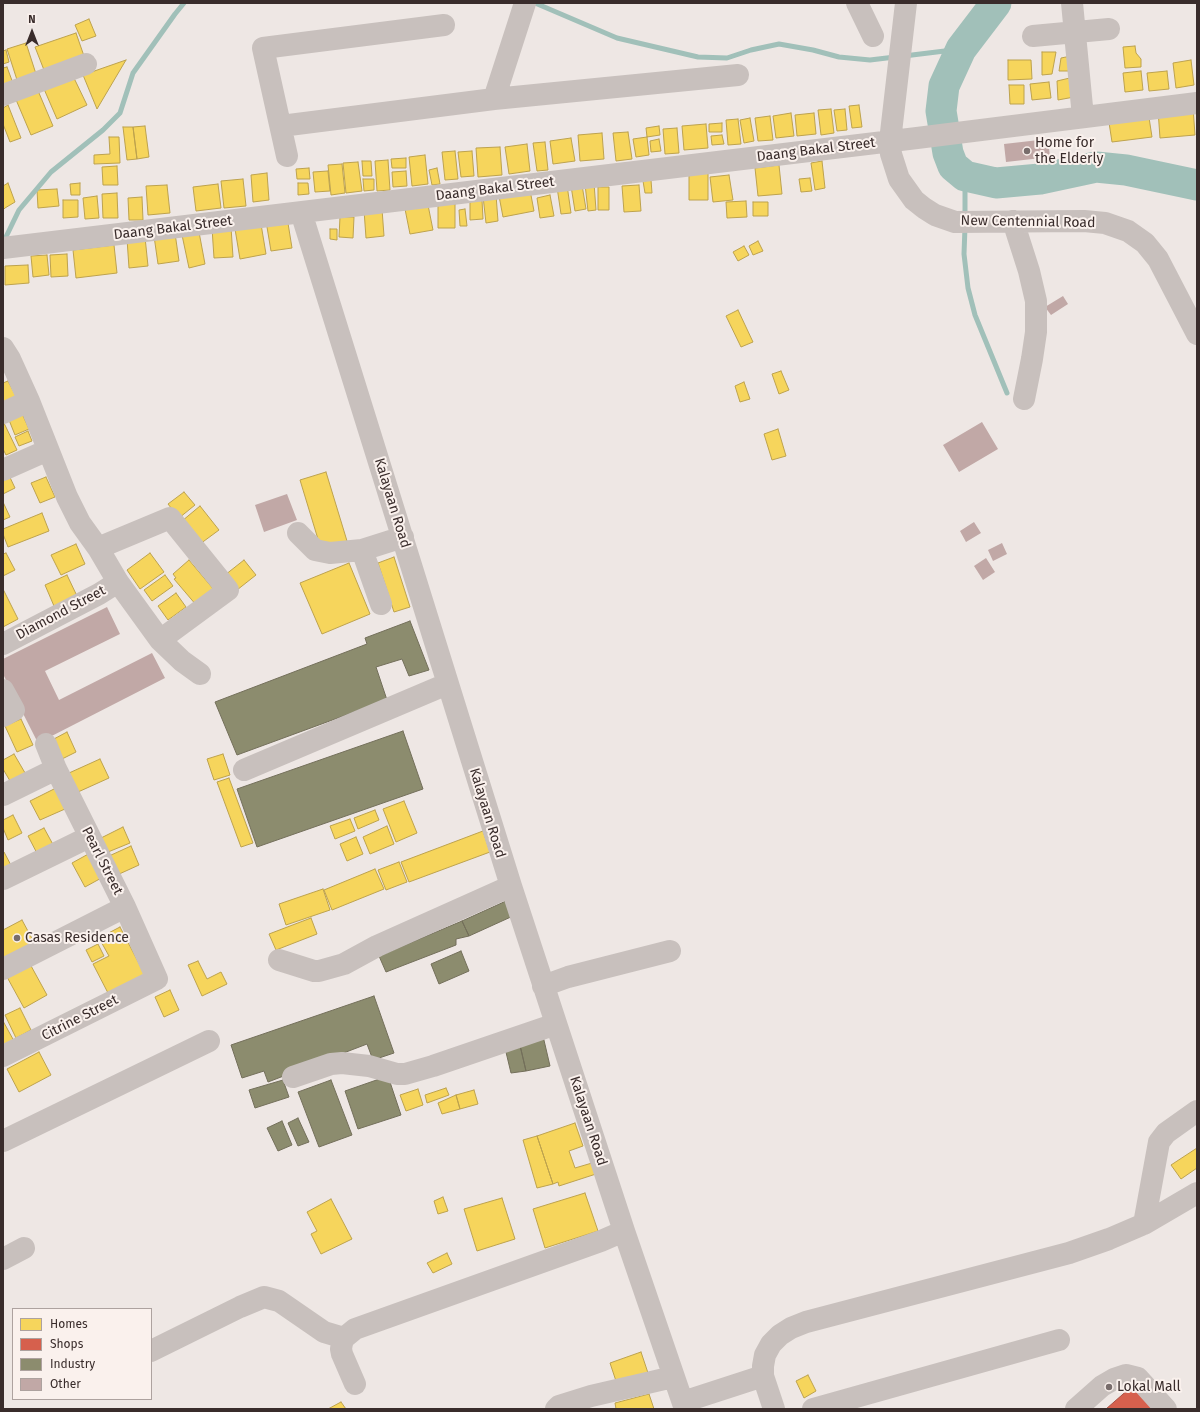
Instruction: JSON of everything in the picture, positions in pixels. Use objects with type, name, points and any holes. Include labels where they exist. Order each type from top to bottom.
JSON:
[{"type":"street","points":[[494,99],[516,29],[526,3]]},
{"type":"street","points":[[857,3],[873,36]]},
{"type":"street","name":"New Centennial Road","points":[[906,3],[890,141],[891,154],[899,179],[914,200],[944,220],[964,222],[1084,221],[1105,224],[1128,231],[1145,243],[1158,259],[1197,334]]},
{"type":"street","points":[[1072,3],[1083,117]]},
{"type":"street","points":[[287,156],[263,48],[444,25]]},
{"type":"street","points":[[1033,36],[1109,29]]},
{"type":"street","points":[[3,95],[86,64]]},
{"type":"street","points":[[281,126],[494,99],[738,76]]},
{"type":"street","name":"Daang Bakal Street","points":[[3,248],[917,138],[1197,102]]},
{"type":"street","name":"Kalayaan Road","points":[[301,212],[510,886],[624,1231],[684,1405]]},
{"type":"street","points":[[1013,222],[1029,271],[1036,301],[1036,332],[1024,399]]},
{"type":"street","points":[[5,356],[29,401],[67,497],[80,523],[98,548],[118,582],[160,640],[182,661],[200,674]]},
{"type":"street","points":[[3,413],[29,401]]},
{"type":"street","points":[[3,470],[48,450]]},
{"type":"street","points":[[98,548],[170,518],[228,590],[160,640]]},
{"type":"street","points":[[298,533],[315,550],[330,553],[362,550],[402,537]]},
{"type":"street","points":[[362,550],[381,604]]},
{"type":"street","name":"Diamond Street","points":[[3,644],[99,594],[118,582]]},
{"type":"street","points":[[244,770],[447,684]]},
{"type":"street","points":[[3,690],[9,713]]},
{"type":"street","name":"Pearl Street","points":[[46,744],[56,770],[125,907],[157,979]]},
{"type":"street","points":[[3,795],[56,770]]},
{"type":"street","points":[[3,879],[89,837]]},
{"type":"street","points":[[279,960],[314,971],[344,964],[377,946],[510,886]]},
{"type":"street","points":[[3,969],[125,907]]},
{"type":"street","points":[[543,986],[568,977],[670,952]]},
{"type":"street","name":"Citrine Street","points":[[3,1056],[157,979]]},
{"type":"street","points":[[293,1077],[332,1064],[342,1063],[368,1066],[395,1074],[405,1074],[556,1024]]},
{"type":"street","points":[[3,1141],[209,1041]]},
{"type":"street","points":[[1144,1224],[1159,1142],[1166,1133],[1197,1111]]},
{"type":"street","points":[[774,1409],[763,1376],[765,1355],[771,1344],[780,1335],[792,1328],[806,1322],[1069,1253],[1109,1239],[1144,1224],[1197,1193]]},
{"type":"street","points":[[355,1384],[342,1354],[342,1343],[344,1338],[355,1329],[601,1241],[624,1231]]},
{"type":"street","points":[[3,1259],[24,1248]]},
{"type":"street","points":[[152,1350],[240,1306],[264,1297],[279,1301],[324,1332],[344,1338]]},
{"type":"street","points":[[813,1409],[1059,1340]]},
{"type":"street","points":[[1076,1409],[1102,1386],[1114,1378],[1126,1375],[1138,1378],[1166,1409]]},
{"type":"street","points":[[556,1409],[559,1406],[591,1396],[673,1376]]},
{"type":"street","points":[[684,1405],[763,1376]]},
{"type":"building: Homes","points":[[89,19],[96,36],[82,41],[75,25]]},
{"type":"building: Homes","points":[[76,33],[84,56],[44,70],[35,47]]},
{"type":"building: Homes","points":[[26,43],[37,77],[18,83],[7,49]]},
{"type":"building: Homes","points":[[1135,46],[1136,53],[1141,59],[1141,67],[1125,68],[1123,47]]},
{"type":"building: Homes","points":[[6,50],[9,62],[3,64],[3,51]]},
{"type":"building: Homes","points":[[1042,52],[1056,52],[1052,74],[1042,75]]},
{"type":"building: Homes","points":[[1071,56],[1073,71],[1059,71],[1061,58]]},
{"type":"building: Homes","points":[[126,60],[97,109],[83,75]]},
{"type":"building: Homes","points":[[1008,60],[1031,60],[1032,79],[1008,80]]},
{"type":"building: Homes","points":[[1191,60],[1194,85],[1176,88],[1173,63]]},
{"type":"building: Homes","points":[[7,67],[14,86],[3,90],[3,68]]},
{"type":"building: Homes","points":[[1141,71],[1143,90],[1125,92],[1123,73]]},
{"type":"building: Homes","points":[[1167,71],[1169,89],[1149,91],[1147,73]]},
{"type":"building: Homes","points":[[73,76],[87,105],[57,119],[44,89]]},
{"type":"building: Homes","points":[[1074,77],[1074,97],[1058,100],[1057,81]]},
{"type":"building: Homes","points":[[1049,82],[1051,98],[1032,100],[1030,84]]},
{"type":"building: Homes","points":[[1009,85],[1024,85],[1024,104],[1010,104]]},
{"type":"building: Homes","points":[[36,86],[53,126],[31,135],[14,95]]},
{"type":"building: Homes","points":[[8,105],[21,138],[10,142],[3,124],[3,108]]},
{"type":"building: Homes","points":[[859,105],[862,127],[852,128],[849,106]]},
{"type":"building: Homes","points":[[1193,107],[1195,135],[1160,138],[1158,110]]},
{"type":"building: Homes","points":[[831,109],[834,133],[821,135],[818,110]]},
{"type":"building: Homes","points":[[845,109],[847,130],[837,131],[834,110]]},
{"type":"building: Homes","points":[[1148,111],[1152,137],[1112,142],[1108,116]]},
{"type":"building: Homes","points":[[791,113],[794,136],[776,138],[773,116]]},
{"type":"building: Homes","points":[[814,113],[816,134],[797,136],[795,115]]},
{"type":"building: Homes","points":[[770,116],[773,140],[758,141],[755,118]]},
{"type":"building: Homes","points":[[750,118],[754,141],[744,143],[740,120]]},
{"type":"building: Homes","points":[[738,119],[741,144],[728,145],[726,120]]},
{"type":"building: Homes","points":[[722,123],[722,132],[709,132],[709,124]]},
{"type":"building: Homes","points":[[706,124],[708,148],[684,150],[682,126]]},
{"type":"building: Homes","points":[[145,126],[149,157],[137,159],[133,127]]},
{"type":"building: Homes","points":[[659,126],[660,135],[647,137],[646,128]]},
{"type":"building: Homes","points":[[123,127],[133,127],[137,159],[127,160]]},
{"type":"building: Homes","points":[[677,128],[679,153],[665,154],[663,129]]},
{"type":"building: Homes","points":[[628,132],[632,159],[616,161],[613,133]]},
{"type":"building: Homes","points":[[602,133],[604,159],[580,161],[578,135]]},
{"type":"building: Homes","points":[[722,135],[724,144],[712,145],[711,136]]},
{"type":"building: Homes","points":[[109,137],[119,137],[120,163],[94,164],[94,155],[110,154]]},
{"type":"building: Homes","points":[[647,137],[649,155],[636,157],[633,139]]},
{"type":"building: Homes","points":[[571,138],[575,161],[553,164],[550,141]]},
{"type":"building: Homes","points":[[659,139],[661,151],[651,152],[650,141]]},
{"type":"building: Homes","points":[[545,142],[548,170],[537,171],[533,143]]},
{"type":"building: Homes","points":[[527,144],[530,171],[509,174],[505,147]]},
{"type":"building: Homes","points":[[500,147],[502,175],[478,177],[476,148]]},
{"type":"building: Homes","points":[[455,151],[458,179],[445,180],[442,152]]},
{"type":"building: Homes","points":[[472,151],[474,176],[461,177],[458,152]]},
{"type":"building: Homes","points":[[425,155],[428,184],[412,186],[409,157]]},
{"type":"building: Homes","points":[[406,158],[406,168],[392,168],[391,159]]},
{"type":"building: Homes","points":[[388,160],[390,190],[377,191],[375,161]]},
{"type":"building: Homes","points":[[362,161],[371,161],[372,176],[363,176]]},
{"type":"building: Homes","points":[[822,161],[825,188],[815,190],[811,163]]},
{"type":"building: Homes","points":[[358,162],[362,191],[346,193],[343,163]]},
{"type":"building: Homes","points":[[342,164],[345,193],[331,195],[328,165]]},
{"type":"building: Homes","points":[[779,165],[782,194],[758,196],[755,168]]},
{"type":"building: Homes","points":[[117,166],[118,185],[103,185],[102,167]]},
{"type":"building: Homes","points":[[309,168],[310,179],[297,179],[296,169]]},
{"type":"building: Homes","points":[[437,168],[440,184],[432,185],[429,170]]},
{"type":"building: Homes","points":[[328,171],[330,191],[315,192],[313,172]]},
{"type":"building: Homes","points":[[406,171],[407,186],[393,187],[392,172]]},
{"type":"building: Homes","points":[[267,173],[269,200],[253,202],[251,175]]},
{"type":"building: Homes","points":[[689,173],[708,173],[708,200],[689,200]]},
{"type":"building: Homes","points":[[729,175],[733,200],[713,202],[710,177]]},
{"type":"building: Homes","points":[[810,178],[812,191],[801,192],[799,179]]},
{"type":"building: Homes","points":[[243,179],[246,206],[224,208],[221,181]]},
{"type":"building: Homes","points":[[363,179],[374,179],[374,190],[364,191]]},
{"type":"building: Homes","points":[[651,180],[652,193],[645,193],[643,181]]},
{"type":"building: Homes","points":[[8,183],[15,202],[3,210],[3,186]]},
{"type":"building: Homes","points":[[80,183],[80,195],[71,195],[70,184]]},
{"type":"building: Homes","points":[[298,183],[308,183],[309,194],[298,195]]},
{"type":"building: Homes","points":[[594,183],[596,210],[588,211],[585,184]]},
{"type":"building: Homes","points":[[218,184],[221,208],[196,211],[193,187]]},
{"type":"building: Homes","points":[[167,185],[170,213],[148,215],[146,186]]},
{"type":"building: Homes","points":[[567,185],[571,213],[561,214],[557,187]]},
{"type":"building: Homes","points":[[582,185],[586,209],[575,211],[571,186]]},
{"type":"building: Homes","points":[[639,185],[641,211],[624,212],[622,186]]},
{"type":"building: Homes","points":[[598,187],[609,187],[609,210],[598,210]]},
{"type":"building: Homes","points":[[57,189],[59,206],[38,208],[37,190]]},
{"type":"building: Homes","points":[[530,190],[534,211],[503,217],[499,196]]},
{"type":"building: Homes","points":[[117,193],[118,218],[103,218],[102,194]]},
{"type":"building: Homes","points":[[496,195],[498,221],[486,223],[483,196]]},
{"type":"building: Homes","points":[[550,195],[554,216],[540,218],[537,198]]},
{"type":"building: Homes","points":[[97,196],[99,218],[85,219],[83,198]]},
{"type":"building: Homes","points":[[142,197],[143,220],[129,220],[128,198]]},
{"type":"building: Homes","points":[[63,200],[78,200],[78,217],[63,218]]},
{"type":"building: Homes","points":[[482,200],[483,219],[470,220],[470,201]]},
{"type":"building: Homes","points":[[746,201],[747,217],[727,218],[726,202]]},
{"type":"building: Homes","points":[[753,202],[768,202],[768,216],[753,216]]},
{"type":"building: Homes","points":[[455,204],[455,228],[438,228],[438,205]]},
{"type":"building: Homes","points":[[428,205],[433,230],[410,234],[405,209]]},
{"type":"building: Homes","points":[[382,209],[384,236],[366,238],[364,210]]},
{"type":"building: Homes","points":[[465,209],[467,226],[460,226],[459,210]]},
{"type":"building: Homes","points":[[287,217],[292,248],[271,251],[266,221]]},
{"type":"building: Homes","points":[[340,217],[354,217],[353,238],[339,237]]},
{"type":"building: Homes","points":[[260,218],[266,254],[240,259],[234,223]]},
{"type":"building: Homes","points":[[231,227],[233,257],[214,258],[212,228]]},
{"type":"building: Homes","points":[[330,229],[337,229],[337,240],[330,239]]},
{"type":"building: Homes","points":[[199,232],[205,264],[189,268],[182,235]]},
{"type":"building: Homes","points":[[175,233],[179,261],[158,264],[154,236]]},
{"type":"building: Homes","points":[[145,237],[148,266],[129,268],[127,239]]},
{"type":"building: Homes","points":[[758,241],[763,251],[753,255],[749,246]]},
{"type":"building: Homes","points":[[114,245],[117,273],[76,278],[73,250]]},
{"type":"building: Homes","points":[[744,246],[749,255],[738,261],[733,252]]},
{"type":"building: Homes","points":[[67,254],[68,276],[51,277],[50,255]]},
{"type":"building: Homes","points":[[47,255],[49,275],[33,277],[31,256]]},
{"type":"building: Homes","points":[[28,265],[29,283],[5,285],[5,266]]},
{"type":"building: Homes","points":[[738,310],[753,342],[741,347],[726,316]]},
{"type":"building: Homes","points":[[781,371],[789,390],[779,394],[772,374]]},
{"type":"building: Homes","points":[[8,381],[16,396],[3,403],[3,383]]},
{"type":"building: Homes","points":[[744,382],[750,399],[740,402],[735,386]]},
{"type":"building: Homes","points":[[20,409],[29,429],[15,435],[7,415]]},
{"type":"building: Homes","points":[[3,421],[17,450],[6,455],[3,449]]},
{"type":"building: Homes","points":[[778,429],[786,456],[772,460],[764,434]]},
{"type":"building: Homes","points":[[28,431],[32,441],[19,446],[15,437]]},
{"type":"building: Homes","points":[[7,471],[15,488],[3,494],[3,473]]},
{"type":"building: Homes","points":[[326,472],[347,541],[321,549],[300,480]]},
{"type":"building: Homes","points":[[46,477],[55,497],[40,503],[31,483]]},
{"type":"building: Homes","points":[[184,492],[195,505],[179,518],[168,504]]},
{"type":"building: Homes","points":[[3,502],[10,517],[3,520]]},
{"type":"building: Homes","points":[[200,506],[219,530],[200,544],[182,521]]},
{"type":"building: Homes","points":[[42,513],[49,531],[8,547],[3,534],[3,529]]},
{"type":"building: Homes","points":[[76,544],[85,564],[61,575],[51,555]]},
{"type":"building: Homes","points":[[6,553],[15,570],[3,576],[3,554]]},
{"type":"building: Homes","points":[[150,553],[164,572],[140,589],[127,570]]},
{"type":"building: Homes","points":[[394,557],[410,607],[394,612],[378,563]]},
{"type":"building: Homes","points":[[189,560],[215,591],[197,606],[174,579],[176,578],[173,574]]},
{"type":"building: Homes","points":[[244,560],[256,575],[237,590],[225,575]]},
{"type":"building: Homes","points":[[349,563],[370,614],[322,634],[300,583]]},
{"type":"building: Homes","points":[[67,575],[77,596],[54,606],[45,585]]},
{"type":"building: Homes","points":[[165,575],[173,586],[152,601],[144,590]]},
{"type":"building: Homes","points":[[3,589],[18,619],[3,627]]},
{"type":"building: Homes","points":[[176,593],[186,607],[168,620],[158,606]]},
{"type":"building: Homes","points":[[21,719],[33,745],[17,752],[5,726]]},
{"type":"building: Homes","points":[[67,732],[76,752],[62,759],[52,740]]},
{"type":"building: Homes","points":[[14,754],[28,778],[13,786],[3,769],[3,760]]},
{"type":"building: Homes","points":[[223,754],[230,775],[214,780],[207,759]]},
{"type":"building: Homes","points":[[100,759],[109,778],[78,792],[69,773]]},
{"type":"building: Homes","points":[[229,778],[253,843],[241,847],[217,782]]},
{"type":"building: Homes","points":[[56,788],[65,809],[40,820],[30,801]]},
{"type":"building: Homes","points":[[404,801],[417,833],[396,842],[383,809]]},
{"type":"building: Homes","points":[[375,810],[379,820],[358,829],[354,818]]},
{"type":"building: Homes","points":[[13,815],[22,833],[8,840],[3,828],[3,820]]},
{"type":"building: Homes","points":[[350,819],[355,831],[335,839],[330,826]]},
{"type":"building: Homes","points":[[387,826],[394,844],[370,854],[363,837]]},
{"type":"building: Homes","points":[[123,827],[130,843],[108,852],[101,838]]},
{"type":"building: Homes","points":[[44,828],[56,850],[40,859],[28,836]]},
{"type":"building: Homes","points":[[483,831],[490,852],[409,882],[401,862]]},
{"type":"building: Homes","points":[[356,837],[363,854],[347,861],[340,844]]},
{"type":"building: Homes","points":[[131,846],[139,865],[117,875],[109,856]]},
{"type":"building: Homes","points":[[4,852],[13,869],[3,868]]},
{"type":"building: Homes","points":[[92,852],[105,876],[85,887],[72,863]]},
{"type":"building: Homes","points":[[399,862],[407,882],[386,890],[378,870]]},
{"type":"building: Homes","points":[[375,869],[384,889],[332,910],[324,890]]},
{"type":"building: Homes","points":[[323,889],[330,910],[286,925],[279,904]]},
{"type":"building: Homes","points":[[311,918],[317,934],[276,950],[269,934]]},
{"type":"building: Homes","name":"Casas Residence","points":[[22,920],[36,946],[3,963],[3,930]]},
{"type":"building: Homes","points":[[120,927],[145,975],[108,993],[93,964],[109,956],[99,938]]},
{"type":"building: Homes","points":[[98,944],[104,956],[92,962],[86,950]]},
{"type":"building: Homes","points":[[198,961],[207,979],[221,972],[227,984],[202,996],[188,965]]},
{"type":"building: Homes","points":[[30,964],[47,995],[24,1008],[7,977]]},
{"type":"building: Homes","points":[[170,990],[179,1010],[164,1017],[155,997]]},
{"type":"building: Homes","points":[[20,1008],[31,1030],[16,1038],[5,1015]]},
{"type":"building: Homes","points":[[3,1021],[14,1041],[3,1047]]},
{"type":"building: Homes","points":[[39,1052],[51,1075],[19,1092],[7,1069]]},
{"type":"building: Homes","points":[[446,1088],[449,1095],[427,1103],[425,1095]]},
{"type":"building: Homes","points":[[418,1089],[423,1105],[406,1111],[400,1095]]},
{"type":"building: Homes","points":[[474,1090],[478,1104],[460,1109],[456,1095]]},
{"type":"building: Homes","points":[[456,1095],[460,1109],[442,1114],[438,1103]]},
{"type":"building: Homes","points":[[575,1123],[583,1146],[569,1151],[575,1168],[592,1163],[596,1174],[559,1186],[558,1182],[553,1184],[537,1136]]},
{"type":"building: Homes","points":[[537,1136],[553,1184],[537,1188],[523,1140]]},
{"type":"building: Homes","points":[[1197,1148],[1197,1168],[1181,1179],[1171,1165]]},
{"type":"building: Homes","points":[[585,1193],[598,1231],[545,1248],[533,1209]]},
{"type":"building: Homes","points":[[443,1197],[448,1211],[438,1214],[434,1201]]},
{"type":"building: Homes","points":[[502,1198],[515,1239],[477,1251],[464,1209]]},
{"type":"building: Homes","points":[[331,1199],[352,1239],[321,1254],[311,1234],[317,1231],[307,1212]]},
{"type":"building: Homes","points":[[447,1253],[452,1264],[433,1273],[427,1263]]},
{"type":"building: Homes","points":[[641,1352],[648,1373],[617,1384],[610,1363]]},
{"type":"building: Homes","points":[[808,1375],[816,1391],[804,1398],[796,1381]]},
{"type":"building: Homes","points":[[649,1394],[654,1409],[616,1409],[615,1403]]},
{"type":"building: Homes","points":[[341,1402],[346,1409],[328,1409]]},
{"type":"building: Shops","points":[[1138,1381],[1163,1409],[1106,1409]]},
{"type":"building: Industry","points":[[410,621],[429,670],[409,676],[402,659],[376,667],[387,700],[237,755],[215,702],[367,644],[365,638]]},
{"type":"building: Industry","points":[[403,731],[423,789],[257,847],[237,789]]},
{"type":"building: Industry","points":[[506,901],[513,916],[469,936],[462,921]]},
{"type":"building: Industry","points":[[462,921],[469,936],[456,939],[456,945],[386,972],[379,956]]},
{"type":"building: Industry","points":[[461,951],[469,971],[439,984],[431,964]]},
{"type":"building: Industry","points":[[374,996],[394,1053],[373,1060],[367,1044],[268,1082],[264,1071],[242,1078],[231,1045]]},
{"type":"building: Industry","points":[[543,1036],[550,1066],[526,1071],[519,1041]]},
{"type":"building: Industry","points":[[519,1041],[526,1071],[511,1073],[505,1048]]},
{"type":"building: Industry","points":[[388,1076],[401,1115],[358,1129],[345,1091]]},
{"type":"building: Industry","points":[[283,1080],[289,1097],[255,1108],[249,1090]]},
{"type":"building: Industry","points":[[331,1080],[352,1135],[319,1147],[298,1092]]},
{"type":"building: Industry","points":[[298,1118],[309,1142],[298,1146],[288,1123]]},
{"type":"building: Industry","points":[[282,1121],[292,1145],[278,1151],[267,1128]]},
{"type":"building: Other","name":"Home for the Elderly","points":[[1048,139],[1050,157],[1006,162],[1004,144]]},
{"type":"building: Other","points":[[1063,296],[1068,304],[1051,315],[1045,307]]},
{"type":"building: Other","points":[[982,422],[998,449],[959,472],[943,445]]},
{"type":"building: Other","points":[[287,494],[297,520],[264,532],[255,505]]},
{"type":"building: Other","points":[[974,522],[981,533],[966,542],[960,531]]},
{"type":"building: Other","points":[[1002,543],[1007,554],[993,561],[988,550]]},
{"type":"building: Other","points":[[986,558],[995,572],[983,580],[974,566]]},
{"type":"building: Other","points":[[107,607],[120,634],[45,671],[59,700],[152,653],[165,678],[38,743],[3,674],[3,659]]},
{"type":"waterway","points":[[4,241],[19,210],[51,172],[103,130],[120,113],[133,73],[184,3]]},
{"type":"waterway","points":[[535,3],[617,38],[698,57],[727,58],[751,50],[779,44],[813,50],[839,57],[870,60],[895,57]]},
{"type":"waterway","points":[[996,3],[961,49],[944,86],[941,111],[948,153],[953,166],[965,176],[996,183],[1040,179],[1096,167],[1126,170],[1197,185]]},
{"type":"waterway","points":[[904,56],[961,49]]},
{"type":"waterway","points":[[965,176],[965,217]]},
{"type":"waterway","points":[[965,227],[964,254],[968,288],[975,315],[1007,393]]},
{"type":"place","name":"Home for the Elderly","points":[[1027,151]]},
{"type":"place","name":"Casas Residence","points":[[17,938]]},
{"type":"place","name":"Lokal Mall","points":[[1109,1387]]}]
